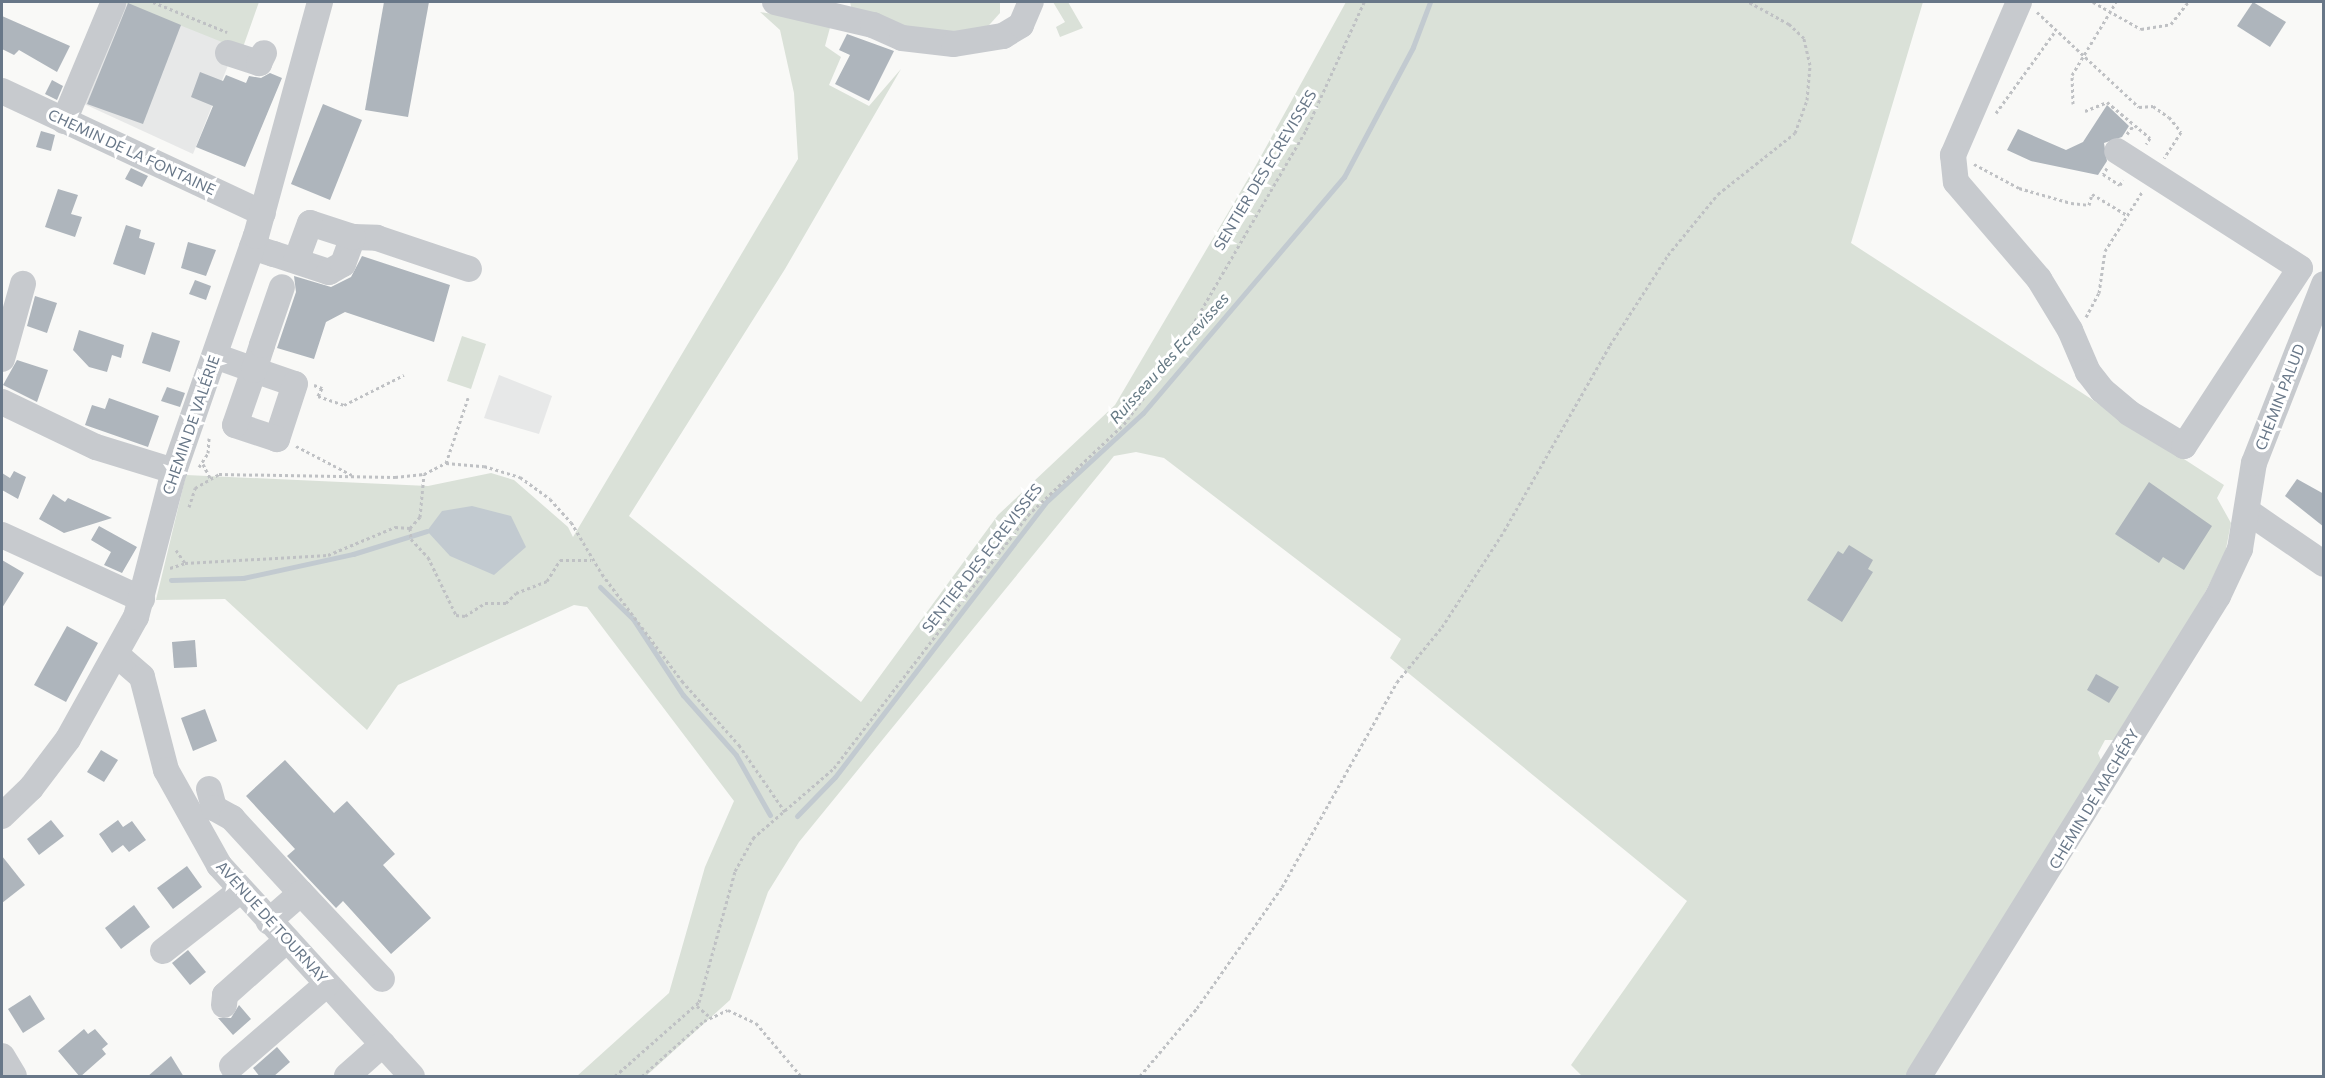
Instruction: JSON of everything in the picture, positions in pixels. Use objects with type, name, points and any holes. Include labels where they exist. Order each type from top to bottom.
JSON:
[{"type":"street","name":"CHEMIN DE VALÉRIE","points":[[2,816],[60,751],[117,656],[142,599],[174,471],[263,213],[320,2]]},
{"type":"street","points":[[775,2],[873,25],[902,38],[954,44],[1003,36],[1021,25],[1030,2]]},
{"type":"street","points":[[64,121],[113,3]]},
{"type":"street","points":[[2026,5],[1952,164],[1967,198],[2039,279],[2070,330],[2088,372],[2114,401],[2164,437],[2184,446],[2300,268],[2141,167]]},
{"type":"street","points":[[232,54],[259,63],[264,53]]},
{"type":"street","name":"CHEMIN DE LA FONTAINE","points":[[2,91],[263,213]]},
{"type":"street","points":[[296,261],[310,223],[353,237],[377,238],[469,269]]},
{"type":"street","points":[[252,247],[329,272],[343,264],[353,237]]},
{"type":"street","points":[[2,359],[23,284]]},
{"type":"street","name":"CHEMIN PALUD","points":[[2247,511],[2254,463],[2324,284]]},
{"type":"street","points":[[215,356],[254,370],[296,384],[277,439],[235,425],[254,370],[282,287]]},
{"type":"street","points":[[2,402],[96,447],[174,471]]},
{"type":"street","points":[[2247,511],[2324,564]]},
{"type":"street","name":"CHEMIN DE MACHÉRY","points":[[1919,1077],[2121,756],[2218,596],[2240,549],[2247,511]]},
{"type":"street","points":[[2,535],[142,599]]},
{"type":"street","name":"AVENUE DE TOURNAY","points":[[117,656],[142,677],[156,739],[184,808],[203,842],[241,890],[412,1077]]},
{"type":"street","points":[[209,789],[214,808],[232,818],[382,979]]},
{"type":"street","points":[[163,951],[241,890]]},
{"type":"street","points":[[269,921],[301,893]]},
{"type":"street","points":[[224,1005],[225,995],[286,940]]},
{"type":"street","points":[[232,1066],[327,984]]},
{"type":"street","points":[[347,1077],[383,1044]]},
{"type":"street","points":[[2,1056],[14,1077]]},
{"type":"path","points":[[153,2],[243,38],[232,54]]},
{"type":"path","name":"SENTIER DES ECREVISSES","points":[[697,1006],[735,871],[753,838],[834,768],[1028,515],[1124,424],[1174,357],[1306,130],[1364,2]]},
{"type":"path","points":[[1140,1077],[1197,1008],[1282,887],[1397,682],[1442,627],[1504,531],[1610,345],[1668,255],[1718,194],[1795,133],[1807,100],[1810,65],[1804,38],[1789,24],[1749,2]]},
{"type":"path","points":[[2092,2],[2141,29],[2171,24],[2187,2]]},
{"type":"path","points":[[2073,104],[2072,75],[2116,2]]},
{"type":"path","points":[[2026,5],[2085,54],[2139,107],[2164,112],[2181,132],[2159,165],[2141,167],[2147,184],[2102,261],[2094,306],[2070,330]]},
{"type":"path","points":[[1995,115],[2056,30]]},
{"type":"path","points":[[2085,111],[2107,102],[2133,126]]},
{"type":"path","points":[[1975,153],[1970,162],[2019,188],[2089,205],[2092,194],[2127,215]]},
{"type":"path","points":[[305,382],[322,388],[318,396],[344,405],[404,375]]},
{"type":"path","points":[[446,463],[468,398]]},
{"type":"path","points":[[277,439],[317,454],[353,476]]},
{"type":"path","points":[[202,463],[210,478]]},
{"type":"path","points":[[188,510],[195,488],[219,474],[353,476],[424,474],[446,463],[500,470],[531,484],[571,522],[591,560],[682,681],[739,746],[785,812]]},
{"type":"path","points":[[424,474],[420,517],[410,528],[411,539],[428,557],[456,615],[465,616],[485,603],[506,603],[516,593],[547,581],[560,560],[591,560]]},
{"type":"path","points":[[170,568],[185,563],[328,555],[395,527],[410,528]]},
{"type":"path","points":[[176,544],[176,553],[185,563]]},
{"type":"path","points":[[615,1077],[697,1006],[710,1016]]},
{"type":"path","points":[[642,1077],[710,1016],[728,1010],[748,1016],[801,1077]]},
{"type":"shaded area","points":[[118,2],[253,2],[193,154],[82,103]]},
{"type":"shaded area","points":[[122,2],[259,2],[242,50]]},
{"type":"shaded area","points":[[850,2],[1000,2],[1000,13],[981,34],[949,38],[852,11]]},
{"type":"shaded area","points":[[1053,2],[1068,2],[1083,28],[1060,37],[1056,27],[1065,22]]},
{"type":"shaded area","points":[[1346,2],[1923,2],[1851,243],[2224,485],[2217,498],[2231,523],[2225,554],[2181,639],[2114,740],[2105,740],[2098,753],[2103,765],[1912,1076],[1582,1076],[1571,1065],[1687,901],[1390,658],[1401,639],[1164,458],[1136,452],[1114,456],[799,842],[768,892],[730,1000],[646,1076],[577,1076],[669,993],[705,867],[734,801],[587,607],[574,605],[398,685],[367,730],[225,599],[156,600],[186,475],[428,486],[491,473],[514,480],[568,527],[573,537],[798,159],[794,93],[780,30],[760,12],[831,24],[825,46],[841,57],[829,85],[869,106],[901,69],[785,269],[629,516],[861,702],[998,515],[1115,405],[1255,167]]},
{"type":"shaded area","points":[[462,336],[486,344],[471,389],[447,381]]},
{"type":"shaded area","points":[[499,375],[552,396],[539,434],[484,418]]},
{"type":"shaded area","points":[[472,506],[511,516],[526,547],[494,575],[450,556],[427,531],[442,511]]},
{"type":"building","points":[[384,2],[429,2],[408,117],[365,110]]},
{"type":"building","points":[[2253,2],[2286,22],[2270,47],[2237,26]]},
{"type":"building","points":[[128,3],[181,25],[143,124],[87,104]]},
{"type":"building","points":[[2,16],[70,46],[57,72],[19,50],[14,55],[2,49]]},
{"type":"building","points":[[847,34],[894,51],[869,101],[835,84],[850,55],[839,50]]},
{"type":"building","points":[[200,72],[223,81],[226,75],[246,83],[249,76],[261,78],[270,73],[282,78],[245,167],[196,147],[213,106],[191,97]]},
{"type":"building","points":[[52,80],[63,86],[57,100],[45,94]]},
{"type":"building","points":[[323,104],[362,120],[330,200],[291,184]]},
{"type":"building","points":[[2107,105],[2129,126],[2122,137],[2104,143],[2107,161],[2098,175],[2031,161],[2007,150],[2018,129],[2066,150],[2083,142]]},
{"type":"building","points":[[41,131],[55,135],[51,151],[36,147]]},
{"type":"building","points":[[131,168],[148,176],[142,187],[125,179]]},
{"type":"building","points":[[58,189],[78,195],[71,214],[82,217],[75,237],[45,227]]},
{"type":"building","points":[[126,225],[141,230],[139,238],[155,243],[145,275],[113,264]]},
{"type":"building","points":[[188,242],[216,250],[206,276],[181,268]]},
{"type":"building","points":[[362,256],[450,285],[434,342],[345,312],[326,322],[314,359],[277,348],[296,292],[294,276],[331,287],[351,277]]},
{"type":"building","points":[[195,280],[211,286],[206,300],[189,294]]},
{"type":"building","points":[[35,296],[57,303],[47,333],[27,326]]},
{"type":"building","points":[[79,330],[124,345],[121,358],[112,355],[107,372],[89,367],[73,350]]},
{"type":"building","points":[[152,332],[180,341],[170,372],[142,363]]},
{"type":"building","points":[[17,360],[48,370],[37,402],[3,385]]},
{"type":"building","points":[[167,387],[185,393],[180,407],[161,401]]},
{"type":"building","points":[[109,398],[159,416],[148,447],[85,425],[92,405],[105,409]]},
{"type":"building","points":[[14,471],[26,477],[18,499],[2,490],[2,473],[10,478]]},
{"type":"building","points":[[2297,479],[2324,494],[2324,527],[2285,496]]},
{"type":"building","points":[[2149,482],[2212,526],[2184,570],[2163,557],[2159,563],[2115,534]]},
{"type":"building","points":[[53,494],[65,502],[68,498],[112,518],[64,533],[39,519]]},
{"type":"building","points":[[99,526],[137,547],[122,573],[104,565],[111,552],[91,540]]},
{"type":"building","points":[[1849,545],[1873,560],[1868,569],[1873,572],[1842,622],[1807,600],[1838,551],[1843,554]]},
{"type":"building","points":[[2,560],[24,573],[2,608]]},
{"type":"building","points":[[67,626],[98,643],[66,702],[34,685]]},
{"type":"building","points":[[195,640],[197,667],[174,668],[172,642]]},
{"type":"building","points":[[2096,674],[2119,687],[2109,703],[2087,690]]},
{"type":"building","points":[[205,709],[217,741],[193,751],[181,718]]},
{"type":"building","points":[[101,750],[118,760],[104,782],[87,772]]},
{"type":"building","points":[[285,760],[334,813],[347,801],[395,854],[383,865],[431,918],[391,954],[343,901],[336,908],[287,856],[295,849],[246,796]]},
{"type":"building","points":[[51,820],[64,836],[39,855],[27,839]]},
{"type":"building","points":[[118,820],[123,827],[132,821],[146,840],[129,852],[123,845],[112,853],[99,834]]},
{"type":"building","points":[[2,856],[25,885],[2,903]]},
{"type":"building","points":[[187,866],[202,887],[173,909],[157,888]]},
{"type":"building","points":[[134,905],[150,927],[121,949],[105,928]]},
{"type":"building","points":[[188,950],[206,972],[190,985],[172,963]]},
{"type":"building","points":[[30,995],[45,1019],[23,1033],[8,1009]]},
{"type":"building","points":[[239,1005],[251,1019],[233,1035],[218,1018],[231,1018]]},
{"type":"building","points":[[84,1029],[88,1034],[95,1029],[108,1044],[102,1049],[106,1054],[80,1077],[58,1051]]},
{"type":"building","points":[[277,1047],[290,1062],[273,1077],[260,1077],[253,1068]]},
{"type":"building","points":[[171,1056],[184,1077],[147,1077]]},
{"type":"waterway","name":"Ruisseau des Ecrevisses","points":[[797,816],[835,777],[1045,503],[1143,413],[1344,177],[1413,47],[1430,2]]},
{"type":"waterway","name":"Ruisseau des Ecrevisses","points":[[171,580],[243,578],[353,554],[427,531]]},
{"type":"waterway","name":"Ruisseau des Ecrevisses","points":[[600,587],[633,619],[683,695],[736,755],[770,815]]}]
